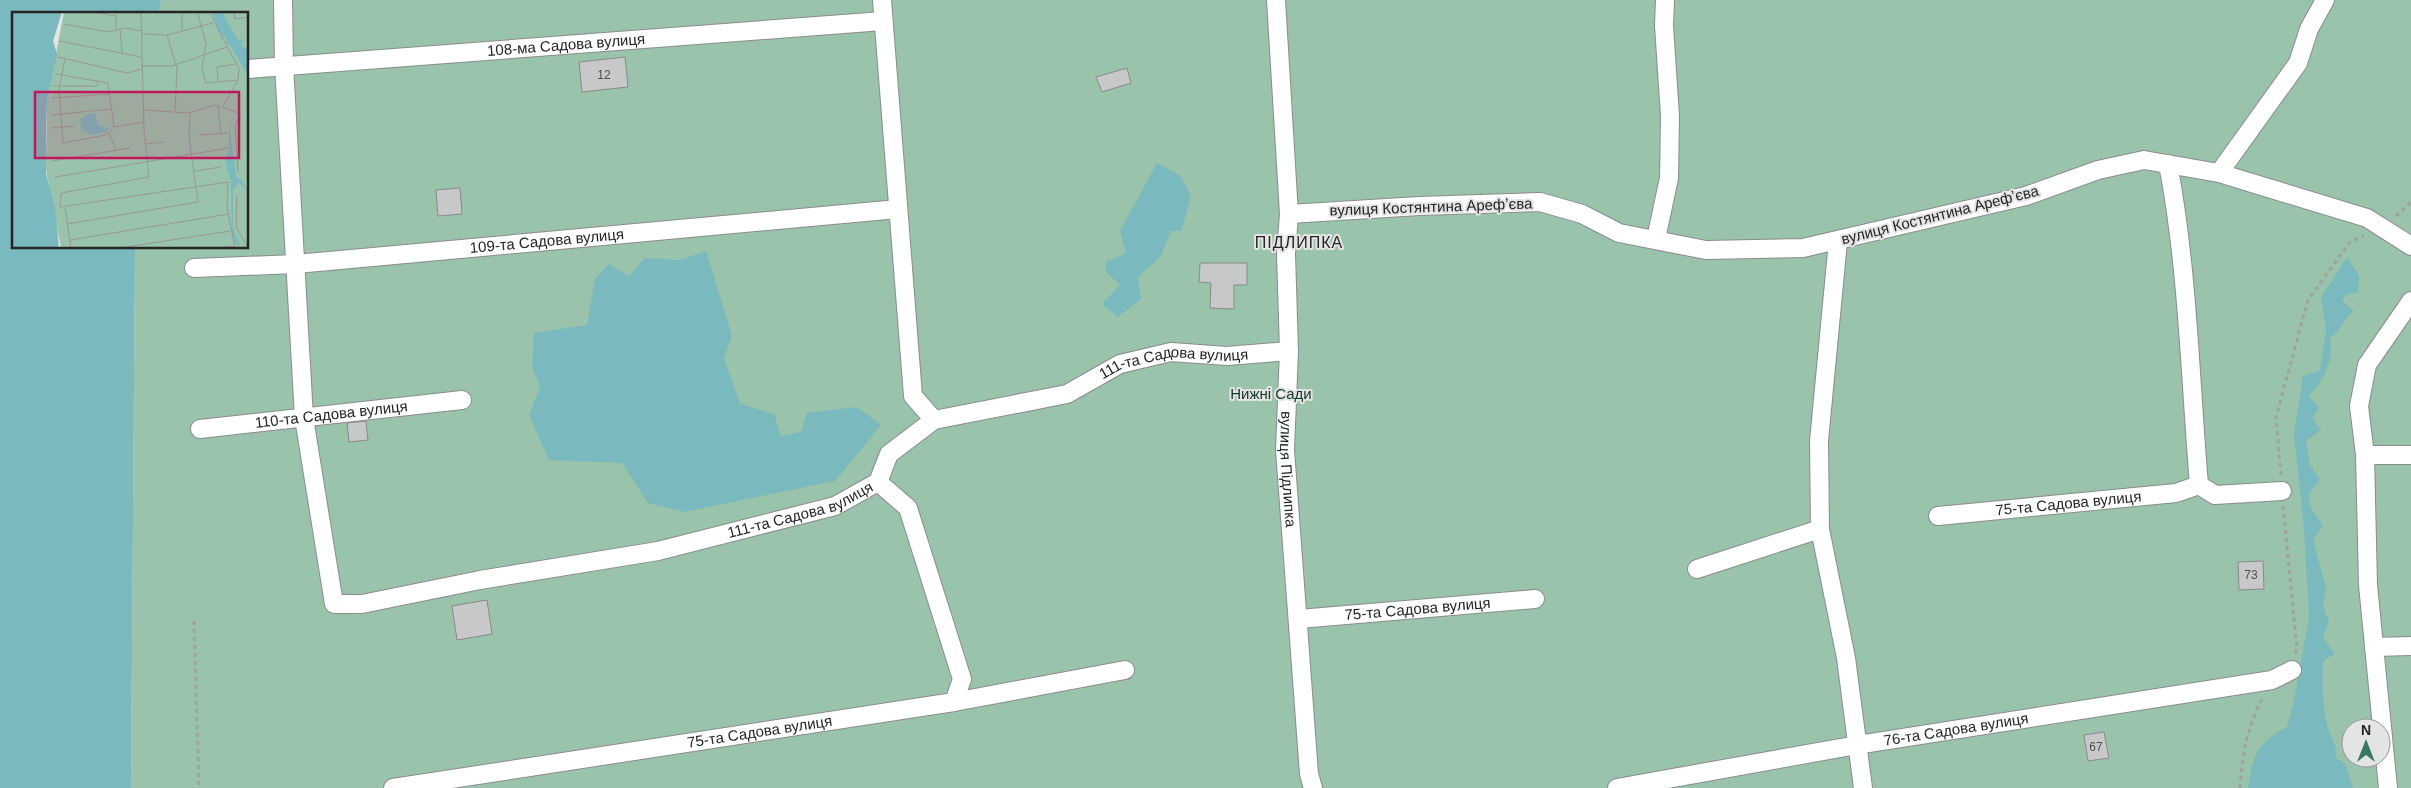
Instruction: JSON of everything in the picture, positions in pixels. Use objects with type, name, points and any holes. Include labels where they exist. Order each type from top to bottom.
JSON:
[{"type":"street","points":[[283,0],[284,65],[304,418]]},
{"type":"street","points":[[882,0],[914,396],[934,420]]},
{"type":"street","name":"вулиця Підлипка","points":[[1276,0],[1289,214],[1286,254],[1289,351],[1285,450],[1300,619],[1309,774],[1313,788]]},
{"type":"street","points":[[1656,239],[1669,178],[1670,116],[1664,26],[1665,0]]},
{"type":"street","points":[[2219,173],[2298,63],[2310,30],[2325,0]]},
{"type":"street","name":"108-ма Садова вулиця","points":[[249,69],[883,21]]},
{"type":"street","name":"вулиця Костянтина Арефʼєва","points":[[1289,214],[1419,206],[1540,202],[1582,214],[1619,232],[1706,250],[1803,248],[2026,196],[2098,170],[2144,160],[2219,173],[2366,218],[2411,246]]},
{"type":"street","points":[[2168,164],[2174,195],[2183,281],[2198,485],[2215,495],[2282,491]]},
{"type":"street","name":"109-та Садова вулиця","points":[[194,268],[296,264],[898,209]]},
{"type":"street","points":[[1838,241],[1819,441],[1820,529],[1846,658],[1863,788]]},
{"type":"street","points":[[2388,788],[2368,585],[2365,456],[2359,406],[2366,365],[2411,301]]},
{"type":"street","name":"111-та Садова вулиця","points":[[304,418],[334,604],[362,604],[480,580],[658,551],[834,506],[878,482],[889,454],[934,420],[1067,394],[1120,364],[1171,352],[1227,356],[1289,351]]},
{"type":"street","name":"110-та Садова вулиця","points":[[200,429],[462,400]]},
{"type":"street","points":[[2365,456],[2411,455]]},
{"type":"street","points":[[878,482],[908,508],[962,679],[954,702]]},
{"type":"street","name":"75-та Садова вулиця","points":[[1938,516],[2176,493],[2198,485]]},
{"type":"street","points":[[1697,569],[1820,529]]},
{"type":"street","name":"75-та Садова вулиця","points":[[1300,619],[1535,599]]},
{"type":"street","points":[[2374,647],[2411,646]]},
{"type":"street","name":"75-та Садова вулиця","points":[[393,788],[954,702],[1125,670]]},
{"type":"street","name":"76-та Садова вулиця","points":[[1617,788],[1857,745],[2272,680],[2292,670]]},
{"type":"path","points":[[2292,670],[2296,648],[2276,417],[2308,300],[2350,242],[2382,228],[2411,202]]},
{"type":"path","points":[[194,621],[198,788]]},
{"type":"path","points":[[2240,788],[2242,754],[2255,713],[2272,680]]},
{"type":"green space","name":"Нижні Сади","points":[[161,0],[2411,0],[2411,788],[131,788],[135,249],[249,249],[249,12],[159,12]]},
{"type":"water","points":[[0,0],[161,0],[159,12],[12,12],[12,249],[135,249],[131,788],[0,788]]},
{"type":"water","points":[[1157,163],[1181,176],[1191,197],[1181,231],[1171,231],[1161,256],[1138,277],[1141,299],[1118,317],[1102,304],[1120,285],[1106,272],[1106,262],[1126,253],[1120,231]]},
{"type":"water","points":[[706,251],[732,336],[724,358],[740,404],[774,414],[781,436],[801,432],[807,413],[857,407],[881,425],[835,481],[684,512],[648,503],[622,463],[549,460],[529,415],[540,387],[532,367],[534,333],[587,325],[595,279],[609,264],[629,276],[645,258],[680,260]]},
{"type":"water","points":[[2347,257],[2359,276],[2358,293],[2347,294],[2342,301],[2354,311],[2330,339],[2331,356],[2327,370],[2309,396],[2319,408],[2312,418],[2321,430],[2306,441],[2310,465],[2320,479],[2309,495],[2311,508],[2323,526],[2313,540],[2326,587],[2323,606],[2329,622],[2323,638],[2335,654],[2324,660],[2325,712],[2328,728],[2335,745],[2336,758],[2341,761],[2341,768],[2347,768],[2353,788],[2248,788],[2254,759],[2258,751],[2269,738],[2287,727],[2293,706],[2309,618],[2304,528],[2294,433],[2303,376],[2320,370],[2326,331],[2321,298]]},
{"type":"building","points":[[625,57],[628,87],[582,92],[579,62]]},
{"type":"building","points":[[1127,68],[1131,83],[1102,92],[1096,77]]},
{"type":"building","points":[[460,188],[462,214],[438,216],[436,190]]},
{"type":"building","points":[[1200,263],[1247,263],[1247,285],[1234,285],[1234,309],[1210,308],[1211,283],[1199,282]]},
{"type":"building","points":[[366,421],[368,440],[349,442],[347,423]]},
{"type":"building","points":[[2263,561],[2264,589],[2239,590],[2238,562]]},
{"type":"building","points":[[487,600],[492,634],[457,640],[452,606]]},
{"type":"building","points":[[2104,732],[2109,758],[2088,761],[2084,735]]},
{"type":"district","name":"ПІДЛИПКА","points":[[1299,242]]}]
